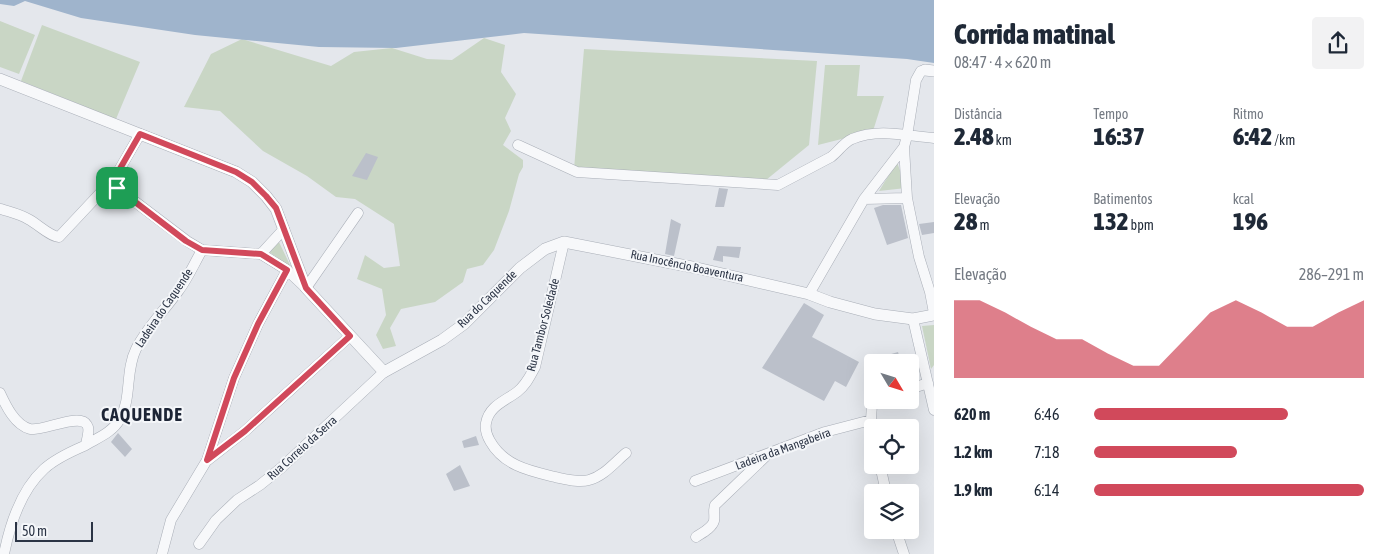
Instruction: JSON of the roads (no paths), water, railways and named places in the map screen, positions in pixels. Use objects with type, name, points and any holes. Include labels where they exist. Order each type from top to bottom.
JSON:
[{"type":"street","points":[[930,70],[921,71],[916,80],[904,147],[907,198],[919,257],[930,292],[934,314]]},
{"type":"street","points":[[0,79],[236,172],[252,182],[276,208],[306,288]]},
{"type":"street","points":[[518,145],[577,172],[778,185],[835,154],[842,146],[852,140],[867,135],[885,132],[934,138]]},
{"type":"street","points":[[1,209],[25,217],[52,235],[59,237],[114,180],[140,134]]},
{"type":"street","points":[[809,294],[864,200],[904,147]]},
{"type":"street","points":[[114,180],[117,188],[186,241],[202,250],[261,254],[287,270],[384,372]]},
{"type":"street","points":[[864,200],[907,198]]},
{"type":"street","points":[[306,288],[358,213]]},
{"type":"street","points":[[261,254],[284,229]]},
{"type":"street","name":"Rua Inocêncio Boaventura","points":[[564,242],[697,268],[809,294],[830,302],[875,314],[912,319],[934,314]]},
{"type":"street","name":"Rua do Caquende","points":[[384,372],[464,324],[520,268],[545,249],[564,242]]},
{"type":"street","name":"Rua Tambor Soledade","points":[[564,242],[535,367],[527,382],[491,411],[486,424],[487,436],[506,460],[517,466],[529,471],[569,480],[587,481],[602,474],[626,453]]},
{"type":"street","name":"Ladeira do Caquende","points":[[4,554],[19,504],[32,483],[45,468],[111,431],[120,419],[126,401],[130,367],[136,349],[180,289],[202,250]]},
{"type":"street","points":[[162,554],[171,520],[207,460],[234,378],[258,324],[287,270]]},
{"type":"street","points":[[912,319],[929,375],[934,410]]},
{"type":"street","points":[[207,460],[245,431],[350,336]]},
{"type":"street","name":"Rua Correio da Serra","points":[[199,544],[216,520],[230,506],[281,468],[384,372]]},
{"type":"street","points":[[0,393],[18,421],[31,429],[75,420],[84,422],[88,428],[86,444]]},
{"type":"street","name":"Ladeira da Mangabeira","points":[[696,481],[825,432],[864,425]]},
{"type":"street","points":[[696,537],[712,526],[715,504],[770,453]]},
{"type":"street","points":[[899,539],[904,554]]},
{"type":"water","points":[[0,0],[934,0],[934,63],[907,59],[524,33],[396,48],[319,47],[195,35],[81,18],[25,1],[14,6],[0,4]]},
{"type":"district","name":"CAQUENDE","points":[[142,414]]}]
